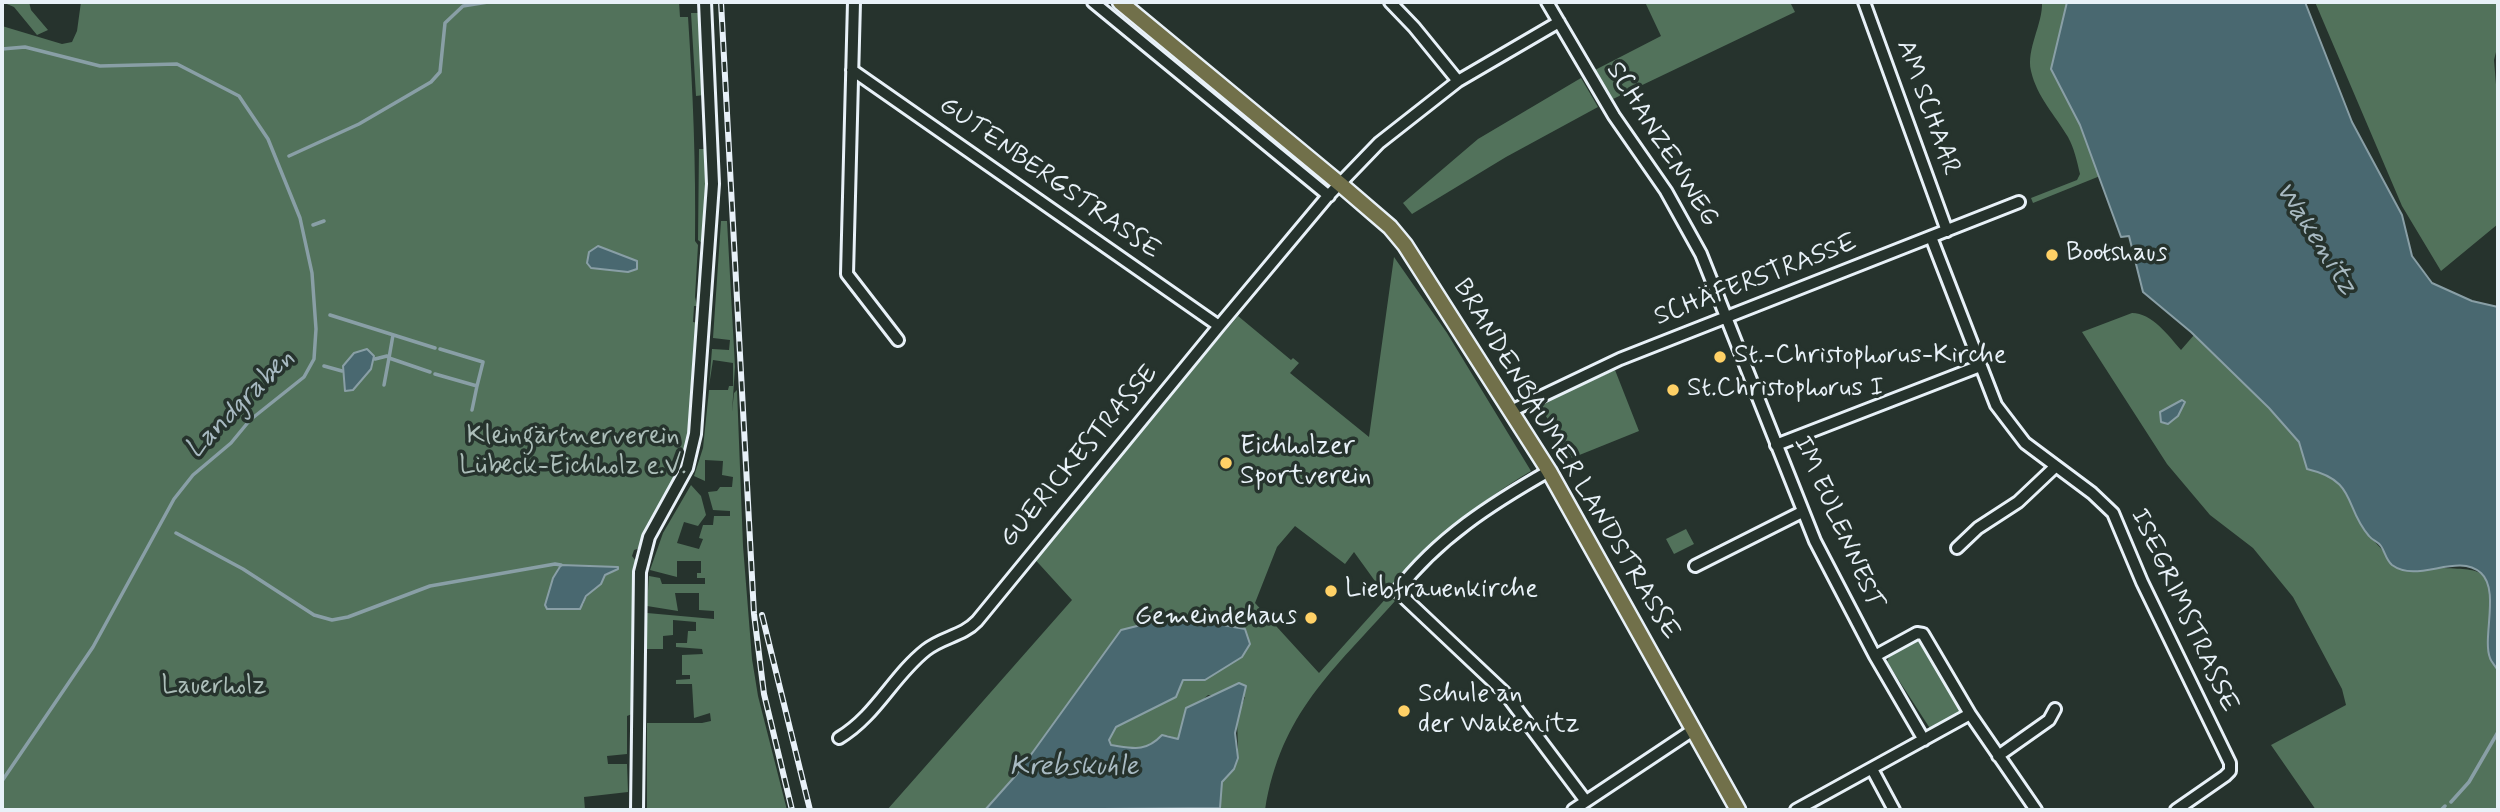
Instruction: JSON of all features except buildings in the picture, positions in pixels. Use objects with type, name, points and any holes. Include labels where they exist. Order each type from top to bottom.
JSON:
[{"type":"main road","name":"BRANDENBAUMER LANDSTRASSE","points":[[1129,4],[1385,222],[1405,245],[1513,410],[1549,471],[1738,810]]},
{"type":"street","points":[[637,810],[639,572],[649,537],[687,468],[693,447],[698,407],[713,175],[705,2]]},
{"type":"street","points":[[854,2],[847,274],[898,340]]},
{"type":"street","points":[[1093,2],[1329,196]]},
{"type":"street","points":[[1390,2],[1458,81]]},
{"type":"street","name":"SCHANZENWEG","points":[[1547,2],[1614,116],[1683,218],[1702,254],[1727,316]]},
{"type":"street","name":"AM SCHAAR","points":[[1864,2],[1947,230]]},
{"type":"street","name":"GUERICKESTRASSE","points":[[838,738],[855,728],[926,649],[964,632],[978,621],[1219,326],[1329,196],[1379,144],[1458,81],[1559,22]]},
{"type":"street","name":"GUTENBERGSTRASSE","points":[[852,70],[1219,326]]},
{"type":"street","name":"SCHÄFERSTRASSE","points":[[1513,410],[1584,374],[2019,202]]},
{"type":"street","name":"ISEGRIMSTRASSE","points":[[1931,237],[1996,405],[2014,433],[2092,493],[2113,513],[2142,582],[2230,763],[2230,771],[2176,810]]},
{"type":"street","name":"IM EULENNEST","points":[[1727,316],[1802,512],[1875,656],[1924,740]]},
{"type":"street","points":[[1776,445],[1980,366]]},
{"type":"street","points":[[1957,548],[1978,528],[2018,502],[2055,467]]},
{"type":"street","points":[[1549,471],[1468,521],[1420,564],[1397,592],[1504,692],[1585,800]]},
{"type":"street","points":[[1695,566],[1802,512]]},
{"type":"street","points":[[1875,656],[1920,632],[1998,757],[2036,810]]},
{"type":"street","points":[[1998,757],[2049,720],[2055,709]]},
{"type":"street","points":[[1796,810],[1970,714]]},
{"type":"street","points":[[1573,810],[1693,730]]},
{"type":"street","points":[[1872,769],[1894,810]]},
{"type":"green space","points":[[2,2],[29,2],[31,10],[48,30],[37,35],[14,7]]},
{"type":"green space","points":[[81,2],[679,2],[680,17],[688,17],[693,101],[695,241],[698,245],[695,297],[697,306],[694,306],[693,322],[699,323],[696,391],[689,441],[680,469],[640,548],[634,550],[632,556],[636,561],[632,714],[627,716],[627,754],[607,756],[608,764],[627,764],[628,792],[584,797],[585,810],[2,810],[2,26],[62,44],[72,42],[77,31]],"holes":[[[367,349],[364,377],[353,390],[345,391],[343,366],[354,353]],[[569,565],[617,570],[605,575],[583,605],[550,592],[558,568]]]},
{"type":"green space","points":[[1645,2],[1790,2],[1795,12],[1613,99],[1595,70],[1661,36]]},
{"type":"green space","points":[[2042,2],[2067,2],[2051,69],[2072,105],[2100,176],[2033,203],[2031,198],[2077,180],[2080,174],[2070,141],[2042,98],[2031,71],[2031,54]]},
{"type":"green space","points":[[2315,2],[2498,2],[2498,44],[2494,60],[2498,109],[2498,224],[2441,271],[2402,206]]},
{"type":"green space","points":[[691,13],[700,13],[704,95],[696,96]]},
{"type":"green space","points":[[1581,78],[1598,107],[1506,157],[1412,214],[1403,203],[1478,139]]},
{"type":"green space","points":[[699,149],[707,149],[705,240],[702,243],[698,240]]},
{"type":"green space","points":[[721,221],[727,221],[735,367],[732,412],[734,393],[737,390],[743,546],[752,659],[758,696],[787,810],[647,810],[647,723],[711,721],[710,713],[694,718],[692,684],[676,684],[676,680],[690,679],[690,675],[682,675],[682,655],[703,654],[702,649],[676,647],[676,643],[687,643],[688,631],[696,631],[696,622],[673,620],[673,635],[663,636],[663,649],[647,649],[647,613],[714,619],[714,611],[699,610],[699,593],[675,593],[678,611],[647,606],[649,576],[660,578],[662,584],[705,584],[705,578],[697,578],[697,573],[701,573],[701,561],[677,561],[677,577],[650,570],[663,533],[691,485],[701,496],[706,515],[698,526],[684,522],[677,543],[699,549],[703,539],[699,538],[703,525],[713,525],[714,516],[730,516],[730,511],[713,510],[708,492],[717,491],[720,487],[732,487],[733,477],[722,475],[723,461],[705,460],[705,481],[694,476],[703,448],[709,390],[728,390],[729,386],[733,386],[733,363],[713,360],[709,386],[712,349],[729,350],[730,340],[713,338]]},
{"type":"green space","points":[[1394,257],[1447,333],[1531,471],[1455,525],[1387,590],[1380,588],[1354,552],[1345,564],[1295,526],[1277,547],[1255,603],[1319,673],[1389,595],[1395,601],[1331,672],[1297,719],[1283,746],[1265,810],[1218,810],[1222,782],[1234,769],[1238,748],[1237,719],[1245,697],[1208,695],[1186,716],[1178,739],[1167,735],[1138,750],[1111,745],[1109,740],[1116,727],[1132,719],[1188,677],[1245,629],[1183,622],[1121,630],[1017,774],[985,810],[887,810],[1072,600],[1030,554],[1139,421],[1145,425],[1238,316],[1291,360],[1293,358],[1299,363],[1290,373],[1369,437]]},
{"type":"green space","points":[[2132,313],[2153,321],[2181,350],[2194,335],[2269,408],[2299,442],[2307,469],[2323,472],[2339,483],[2351,499],[2371,537],[2386,556],[2482,574],[2489,588],[2491,650],[2498,671],[2498,810],[2316,810],[2271,745],[2346,705],[2342,689],[2293,597],[2253,548],[2210,515],[2167,464],[2082,332]]},
{"type":"green space","points":[[1615,370],[1639,431],[1572,458],[1539,405]]},
{"type":"green space","points":[[1686,529],[1694,544],[1674,554],[1666,539]]},
{"type":"green space","points":[[1918,640],[1923,642],[1962,708],[1961,713],[1931,730],[1887,662],[1889,657]]},
{"type":"water","name":"Wakenitz","points":[[2067,2],[2305,2],[2352,122],[2402,215],[2412,256],[2432,283],[2472,301],[2498,307],[2498,671],[2488,649],[2489,591],[2487,581],[2481,573],[2471,567],[2461,566],[2414,571],[2402,570],[2392,565],[2380,544],[2371,538],[2361,525],[2347,496],[2335,480],[2307,469],[2299,442],[2269,408],[2191,332],[2143,292],[2129,236],[2121,237],[2080,125],[2051,69]]},
{"type":"water","points":[[598,246],[637,261],[637,269],[628,272],[591,268],[587,263],[589,252]]},
{"type":"water","points":[[367,349],[374,356],[371,369],[353,390],[345,391],[343,366],[354,353]]},
{"type":"water","points":[[2182,400],[2185,402],[2178,416],[2168,424],[2161,422],[2160,412]]},
{"type":"water","points":[[561,565],[618,569],[605,575],[601,584],[586,596],[580,609],[547,609],[545,605],[553,578]]},
{"type":"water","name":"Krebskuhle","points":[[1153,622],[1206,622],[1245,629],[1250,644],[1242,657],[1205,680],[1183,680],[1176,697],[1116,727],[1109,740],[1111,745],[1138,748],[1150,745],[1162,735],[1178,739],[1186,708],[1239,683],[1246,686],[1235,733],[1238,758],[1234,769],[1222,782],[1220,808],[985,810],[1017,774],[1121,630]]},
{"type":"waterway","points":[[289,156],[359,124],[431,82],[440,72],[445,23],[463,6],[488,2]]},
{"type":"waterway","name":"Landgraben","points":[[2,49],[25,47],[100,66],[177,64],[239,96],[268,139],[300,218],[312,273],[316,329],[314,359],[304,377],[250,420],[231,443],[193,475],[174,499],[93,647],[2,781]]},
{"type":"waterway","points":[[313,225],[324,221]]},
{"type":"waterway","points":[[330,315],[435,348]]},
{"type":"waterway","points":[[393,335],[389,358],[430,372]]},
{"type":"waterway","points":[[440,349],[483,362],[477,386]]},
{"type":"waterway","points":[[375,359],[387,356],[389,358],[384,385]]},
{"type":"waterway","points":[[324,366],[342,371]]},
{"type":"waterway","points":[[435,374],[477,386],[472,410]]},
{"type":"waterway","points":[[176,533],[243,569],[314,615],[332,620],[348,617],[430,586],[561,565]]},
{"type":"waterway","points":[[2451,802],[2469,782],[2498,732]]},
{"type":"waterway","points":[[2441,810],[2445,806]]},
{"type":"railway","points":[[721,2],[754,614],[764,694],[792,810]]},
{"type":"railway","points":[[762,615],[810,810]]},
{"type":"place","name":"Bootshaus","points":[[2052,255]]},
{"type":"place","name":"St.-Christophorus-Kirche","points":[[1720,357]]},
{"type":"place","name":"St.Christophorus I","points":[[1673,390]]},
{"type":"place","name":"Eichholzer Sportverein","points":[[1226,463]]},
{"type":"place","name":"Liebfrauenkirche","points":[[1331,591]]},
{"type":"place","name":"Gemeindehaus","points":[[1311,618]]},
{"type":"place","name":"Schule an der Wakenitz","points":[[1404,711]]},
{"type":"park label","name":"Kleingärtnerverein Lübeck-Eichholz e.V.","points":[[573,453]]},
{"type":"park label","name":"Lauerholz","points":[[214,688]]}]
